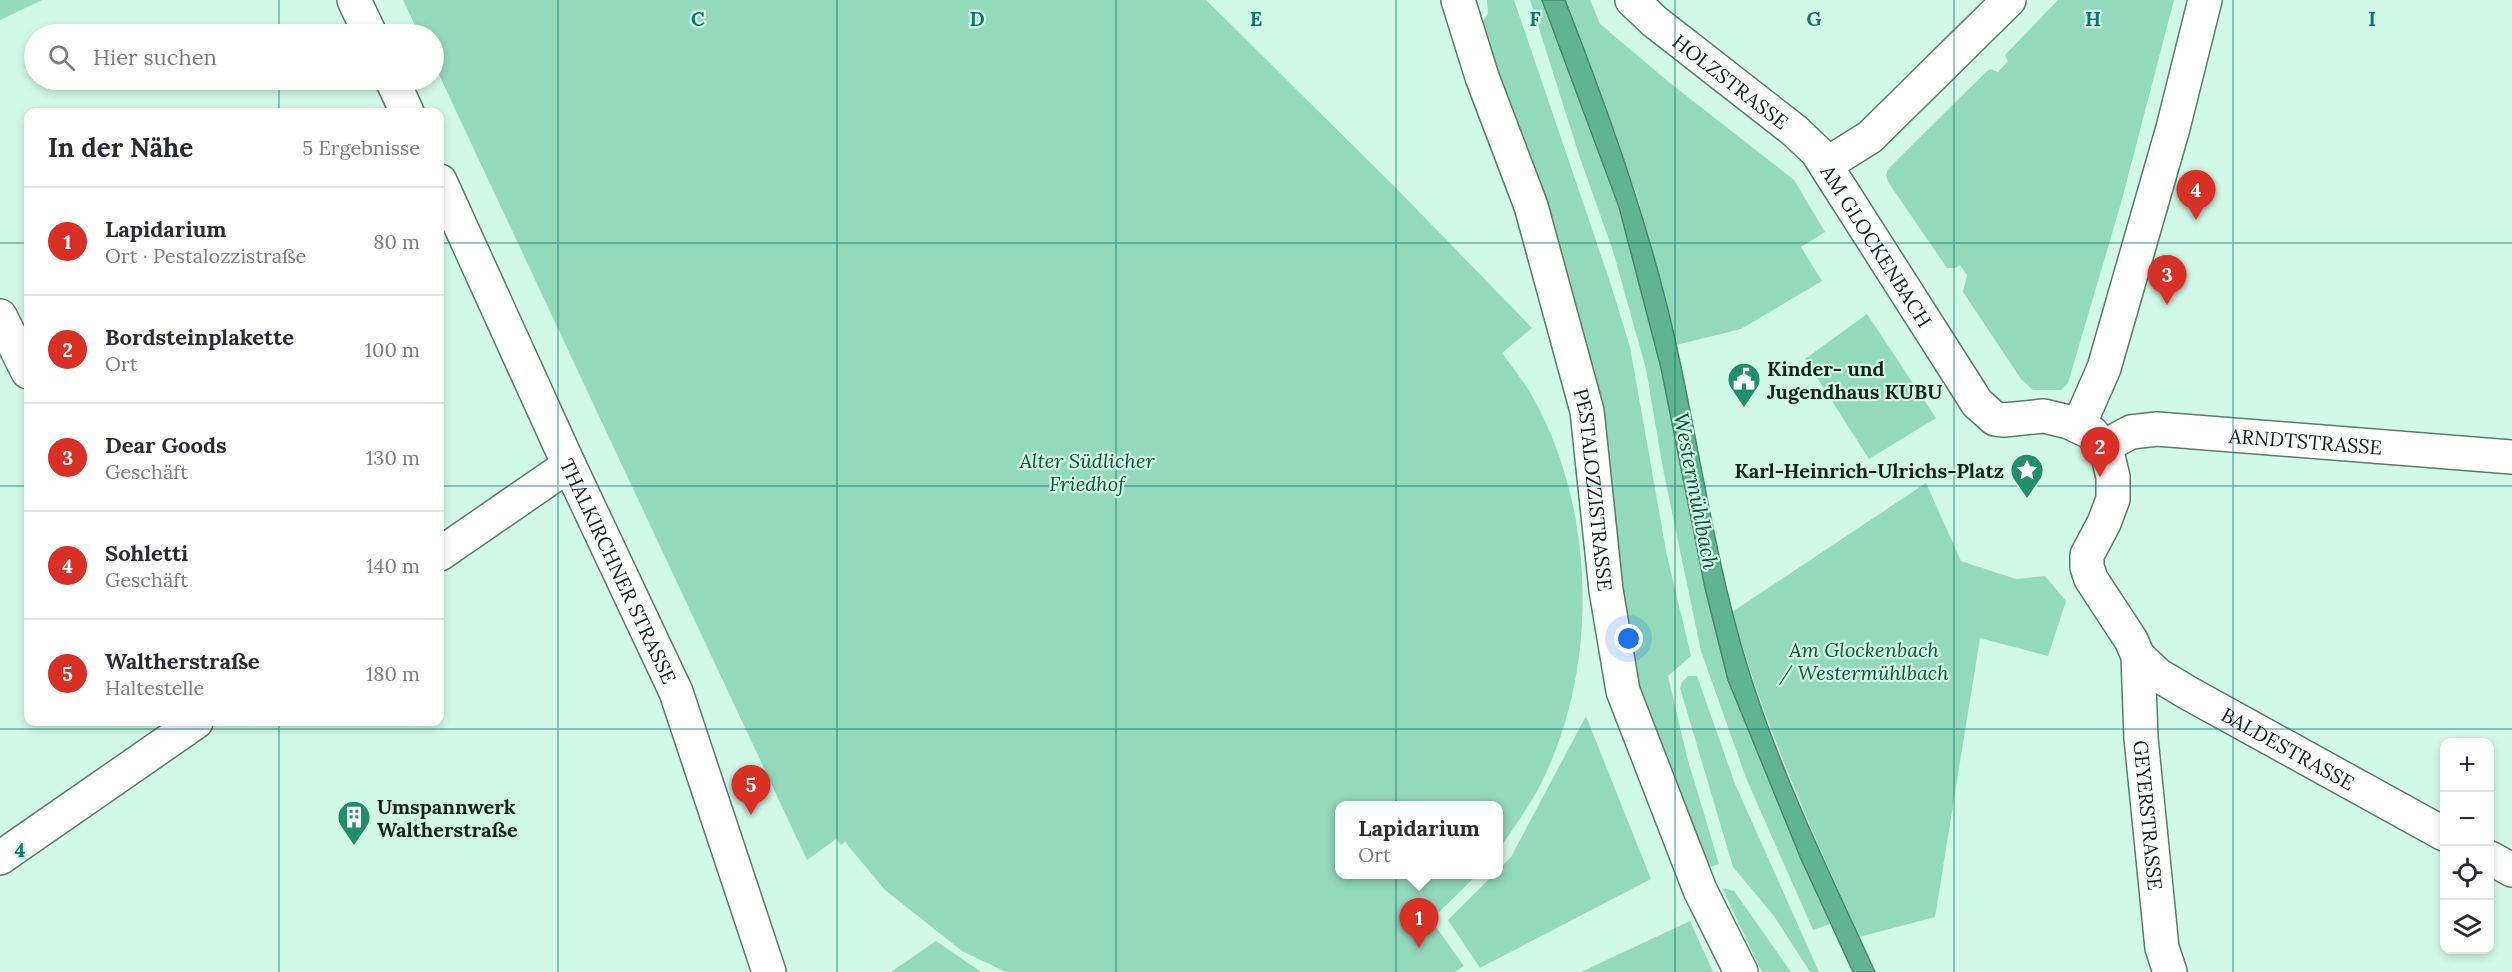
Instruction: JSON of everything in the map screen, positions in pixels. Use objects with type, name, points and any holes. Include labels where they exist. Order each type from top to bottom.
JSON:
[{"type":"street","points":[[354,0],[365,24]]},
{"type":"street","name":"PESTALOZZISTRASSE","points":[[1458,0],[1482,77],[1531,206],[1587,411],[1606,590],[1623,691],[1700,890],[1741,972]]},
{"type":"street","name":"HOLZSTRASSE","points":[[1632,0],[1654,21],[1795,131],[1827,164]]},
{"type":"street","name":"AM GLOCKENBACH","points":[[2009,0],[1870,137],[1827,164],[1847,201],[1982,408],[2000,420],[2044,416],[2079,425]]},
{"type":"street","points":[[2138,656],[2131,640],[2088,572],[2087,555],[2104,523],[2113,499],[2112,468],[2103,447],[2092,434],[2079,425],[2095,392],[2110,347],[2173,128],[2205,0]]},
{"type":"street","points":[[397,90],[405,108]]},
{"type":"street","name":"THALKIRCHNER STRASSE","points":[[444,191],[676,692],[769,972]]},
{"type":"street","points":[[0,316],[24,364]]},
{"type":"street","name":"ARNDTSTRASSE","points":[[2103,447],[2131,432],[2157,429],[2512,457]]},
{"type":"street","points":[[444,551],[569,465]]},
{"type":"street","name":"BALDESTRASSE","points":[[2138,656],[2158,675],[2190,694],[2440,831]]},
{"type":"street","name":"GEYERSTRASSE","points":[[2138,656],[2141,738],[2162,948],[2170,972]]},
{"type":"street","points":[[0,858],[190,726]]},
{"type":"street","points":[[2494,860],[2512,870]]},
{"type":"green space","points":[[0,0],[42,0],[0,20]]},
{"type":"green space","name":"Alter Südlicher Friedhof","points":[[403,0],[1206,0],[1396,188],[1532,328],[1502,353],[1531,394],[1553,440],[1569,489],[1579,541],[1583,593],[1580,646],[1572,697],[1557,747],[1536,793],[1503,844],[1503,801],[1335,801],[1335,879],[1473,879],[1431,920],[1464,966],[1455,972],[1006,972],[962,951],[885,890],[845,842],[841,845],[836,839],[807,860],[444,85],[444,24],[414,24]]},
{"type":"green space","points":[[1487,0],[1514,0],[1630,347],[1667,556],[1691,656],[1668,676],[1687,757],[1719,864],[1710,867],[1671,776],[1629,658],[1616,595],[1477,31],[1488,13]]},
{"type":"green space","points":[[1530,0],[1542,0],[1619,207],[1661,368],[1705,588],[1728,680],[1830,924],[1813,930],[1746,778],[1701,651],[1663,469],[1646,369],[1613,251],[1579,155]]},
{"type":"green space","points":[[1565,0],[1590,0],[1600,24],[1670,83],[1794,180],[1825,232],[1801,247],[1822,281],[1741,329],[1676,345],[1638,199]]},
{"type":"green space","points":[[2058,0],[2174,0],[2121,203],[2068,383],[2061,390],[2033,390],[2021,379],[1963,292],[1967,275],[1960,265],[1947,268],[1888,182],[1886,175],[1888,169],[1986,72],[1990,69],[1998,72],[2008,61],[2005,55]]},
{"type":"green space","points":[[1867,314],[1936,418],[1869,459],[1805,359]]},
{"type":"green space","name":"Am Glockenbach / Westermühlbach","points":[[1926,483],[1961,561],[2016,579],[2045,576],[2066,601],[2048,656],[1980,638],[1935,917],[1859,937],[1774,736],[1732,612]]},
{"type":"green space","points":[[1688,676],[1697,676],[1735,784],[1819,972],[1810,972],[1774,916],[1733,867],[1680,688]]},
{"type":"green space","points":[[1586,716],[1651,879],[1480,968],[1448,920],[1489,879],[1503,879],[1503,865],[1511,857]]},
{"type":"green space","points":[[1722,888],[1734,891],[1791,972],[1762,972]]},
{"type":"green space","points":[[1690,921],[1713,972],[1581,972]]},
{"type":"green space","points":[[936,941],[981,972],[891,972]]},
{"type":"water","name":"Westermühlbach","points":[[1542,0],[1565,0],[1615,134],[1658,270],[1688,401],[1727,592],[1748,668],[1790,784],[1875,972],[1853,972],[1801,859],[1728,680],[1705,588],[1661,368],[1619,207]]},
{"type":"place","name":"Sohletti","points":[[2196,220]]},
{"type":"place","name":"Dear Goods","points":[[2167,305]]},
{"type":"place","name":"Kinder- und Jugendhaus KUBU","points":[[1744,408]]},
{"type":"place","name":"Bordsteinplakette","points":[[2100,477]]},
{"type":"place","name":"Karl-Heinrich-Ulrichs-Platz","points":[[2027,499]]},
{"type":"place","name":"Waltherstraße","points":[[751,815]]},
{"type":"place","name":"Umspannwerk Waltherstraße","points":[[354,846]]},
{"type":"place","name":"Lapidarium","points":[[1419,948]]}]
